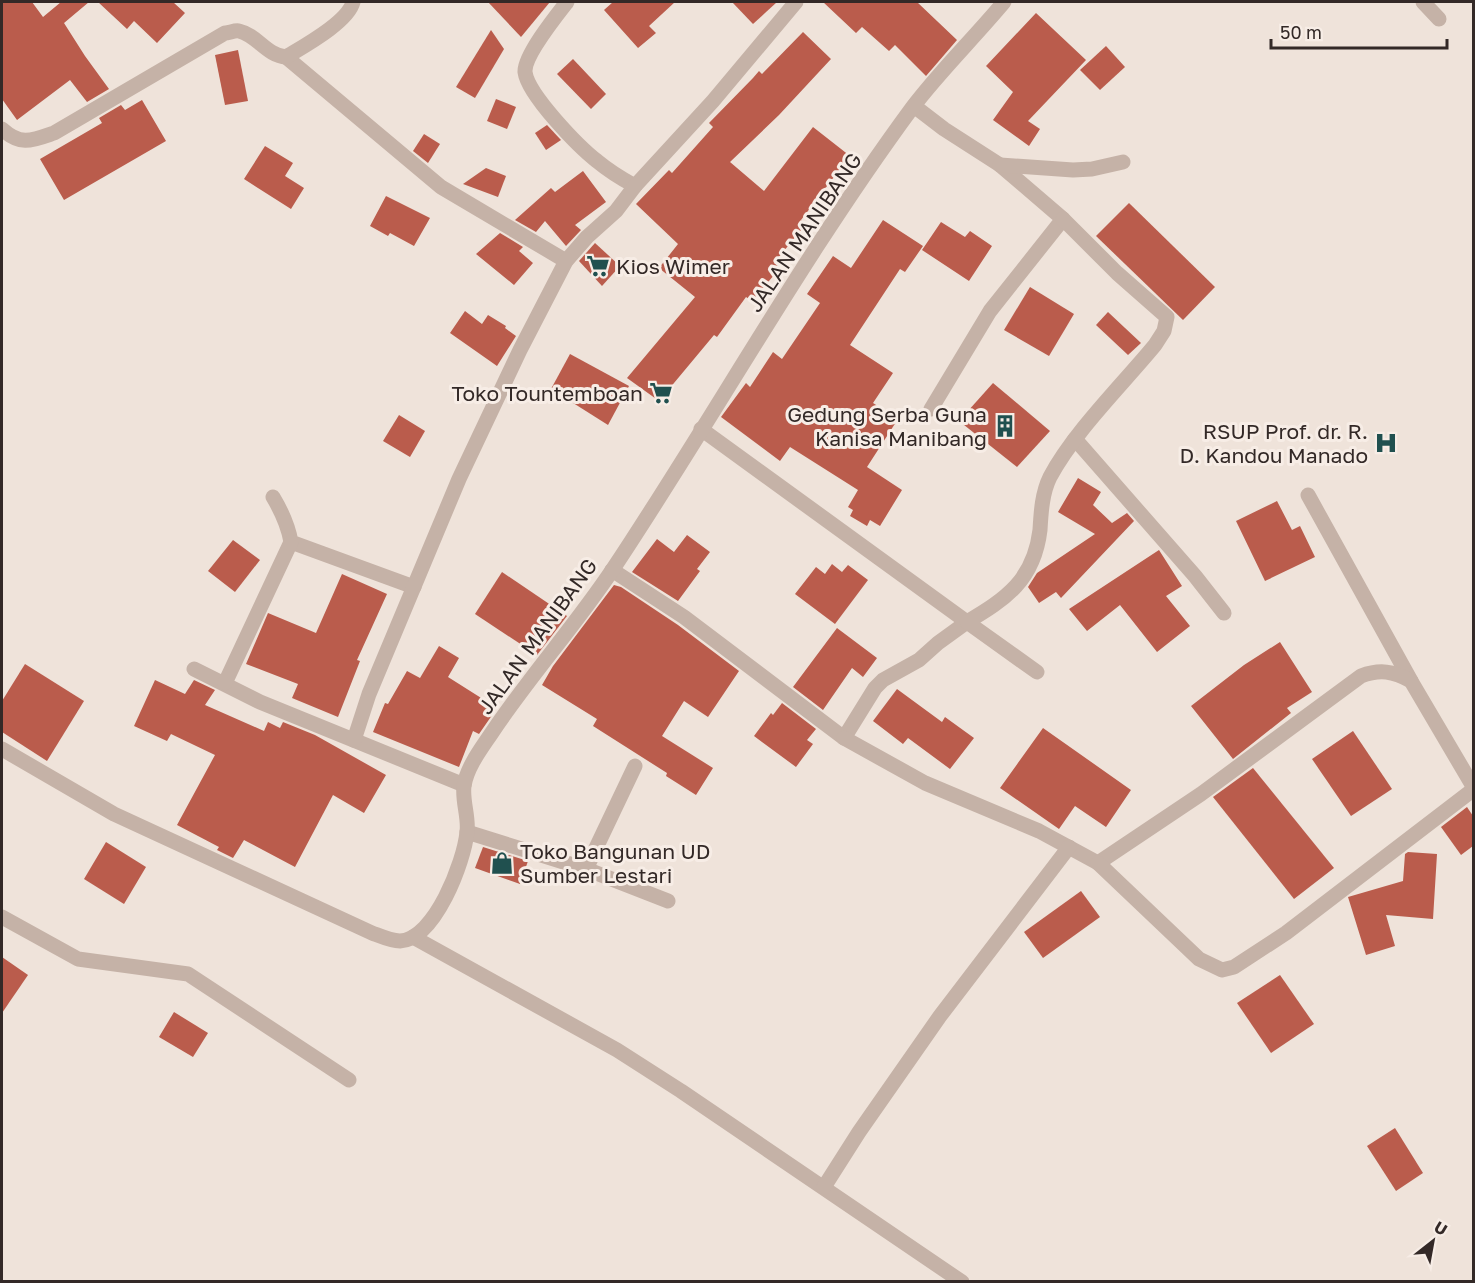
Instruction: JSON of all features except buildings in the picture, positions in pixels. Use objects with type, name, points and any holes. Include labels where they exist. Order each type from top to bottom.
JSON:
[{"type":"street","points":[[2,129],[15,140],[30,141],[54,133],[225,33],[238,31],[279,57],[286,57],[334,26],[349,12],[353,2]]},
{"type":"street","points":[[567,2],[529,58],[525,72],[531,88],[594,160],[635,186]]},
{"type":"street","points":[[354,740],[369,694],[459,479],[520,350],[566,261],[587,237],[616,211],[635,186],[713,101],[796,2]]},
{"type":"street","name":"JALAN MANIBANG","points":[[413,938],[428,925],[459,867],[467,832],[464,785],[474,759],[578,620],[612,570],[674,476],[805,264],[914,106],[1004,2]]},
{"type":"street","points":[[1423,2],[1439,19]]},
{"type":"street","points":[[286,57],[441,187],[566,261]]},
{"type":"street","points":[[844,738],[883,680],[919,660],[967,622],[1003,600],[1019,585],[1028,570],[1039,536],[1042,503],[1049,480],[1075,439],[1155,345],[1164,331],[1167,316],[1117,273],[1063,219],[1000,165],[944,129],[914,106]]},
{"type":"street","points":[[1000,165],[1073,170],[1092,169],[1123,162]]},
{"type":"street","points":[[931,409],[990,311],[1063,219]]},
{"type":"street","points":[[701,429],[1037,672]]},
{"type":"street","points":[[1075,439],[1195,576],[1224,613]]},
{"type":"street","points":[[612,570],[684,617],[844,738],[925,783],[1039,831],[1098,862],[1198,959],[1222,970],[1234,968],[1286,933],[1473,788],[1308,495]]},
{"type":"street","points":[[225,684],[291,542],[289,527],[273,497]]},
{"type":"street","points":[[291,542],[414,587]]},
{"type":"street","points":[[194,669],[260,702],[464,785]]},
{"type":"street","points":[[1098,862],[1202,794],[1361,676],[1375,671],[1388,671],[1411,681]]},
{"type":"street","points":[[2,749],[114,814],[351,924],[386,939],[400,941],[413,938],[617,1050],[962,1281]]},
{"type":"street","points":[[586,869],[635,766]]},
{"type":"street","points":[[467,832],[586,869],[668,901]]},
{"type":"street","points":[[824,1187],[859,1132],[940,1016],[1069,847]]},
{"type":"street","points":[[2,917],[78,959],[188,974],[349,1080]]},
{"type":"place","name":"Kios Wimer","points":[[598,266]]},
{"type":"place","name":"Toko Tountemboan","points":[[661,393]]},
{"type":"place","name":"Gedung Serba Guna Kanisa Manibang","points":[[1005,426]]},
{"type":"place","name":"RSUP Prof. dr. R. D. Kandou Manado","points":[[1386,443]]},
{"type":"place","name":"Toko Bangunan UD Sumber Lestari","points":[[502,863]]}]
